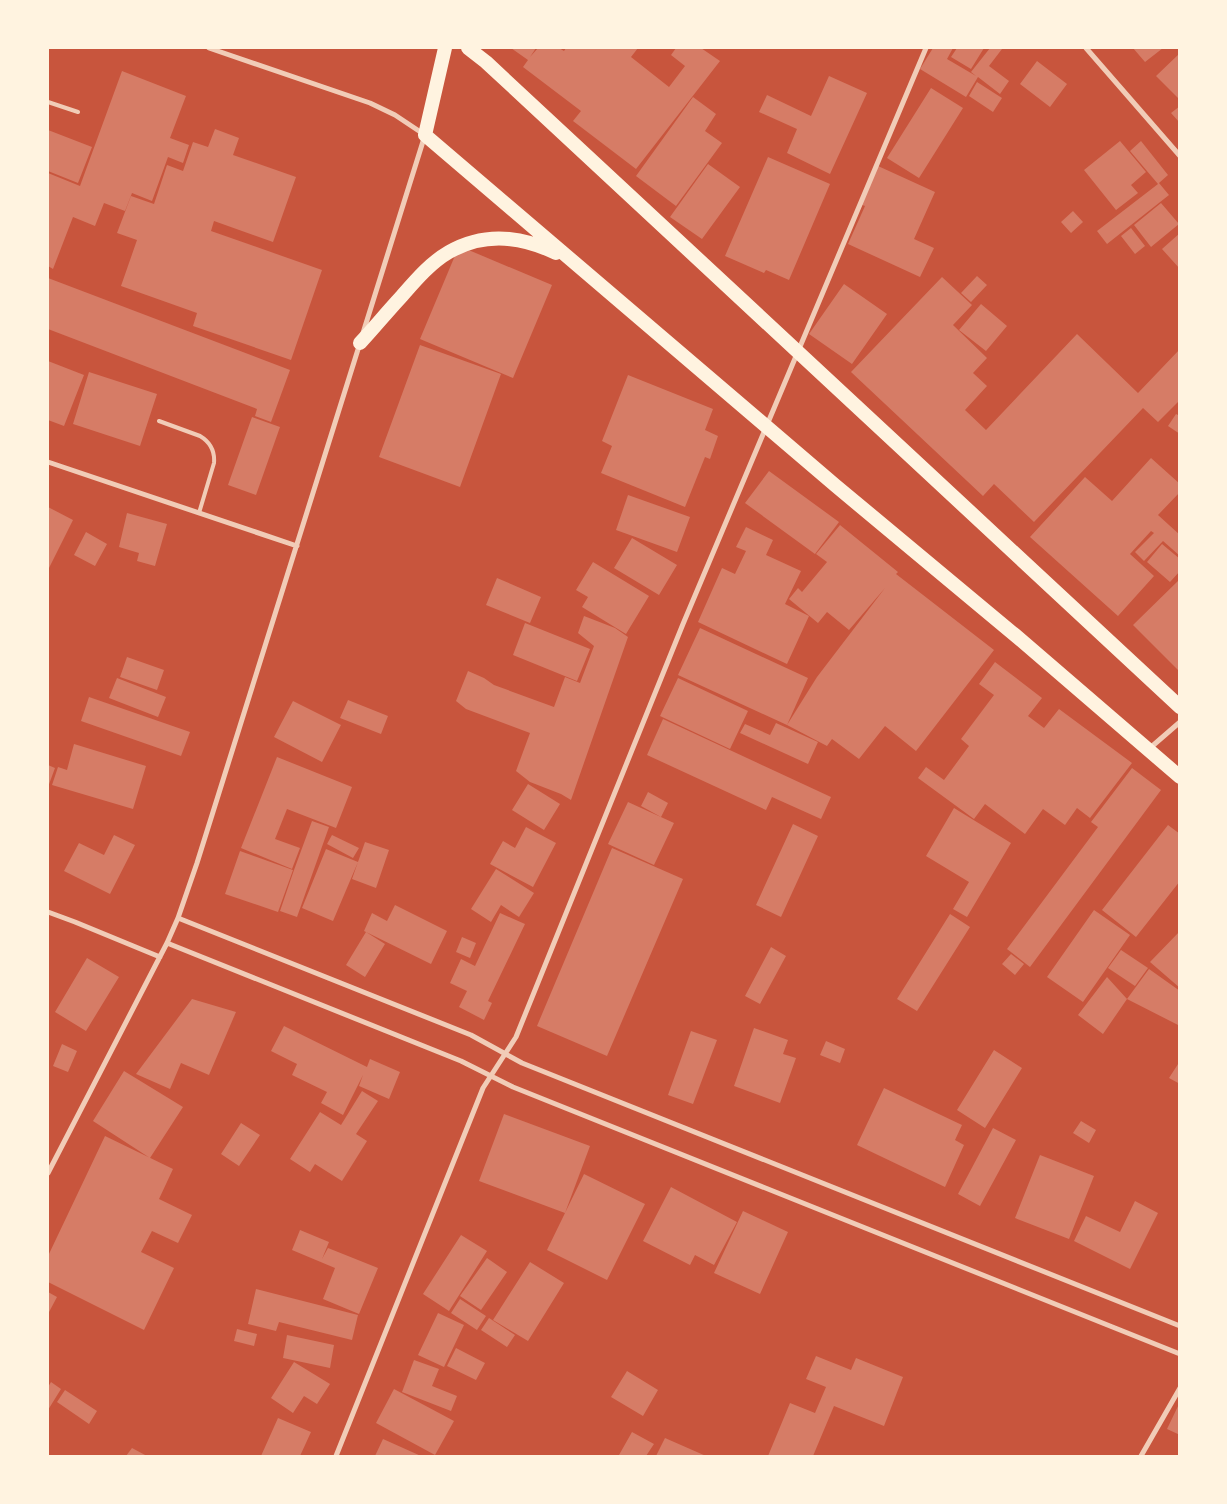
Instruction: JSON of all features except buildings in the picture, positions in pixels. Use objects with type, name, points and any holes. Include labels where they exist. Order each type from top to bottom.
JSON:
[{"type":"highway","points":[[445,48],[425,135],[1180,777]]},
{"type":"highway","points":[[468,48],[486,62],[1180,707]]},
{"type":"highway","points":[[360,343],[430,266],[448,253],[464,245],[504,238],[525,240],[572,260]]},
{"type":"street","points":[[48,1173],[160,957],[178,918],[297,546],[425,135],[395,115],[370,103],[209,48]]},
{"type":"street","points":[[336,1456],[479,1097],[516,1037],[683,624],[926,48]]},
{"type":"street","points":[[1086,48],[1180,156]]},
{"type":"street","points":[[48,462],[297,546]]},
{"type":"street","points":[[1148,750],[1180,722]]},
{"type":"street","points":[[48,912],[160,957]]},
{"type":"street","points":[[178,918],[471,1034],[522,1063],[1180,1326]]},
{"type":"street","points":[[167,943],[461,1061],[513,1087],[1180,1354]]},
{"type":"street","points":[[1141,1456],[1180,1388]]},
{"type":"lane","points":[[48,102],[78,112]]},
{"type":"lane","points":[[159,421],[200,436],[211,447],[214,463],[199,513]]}]
